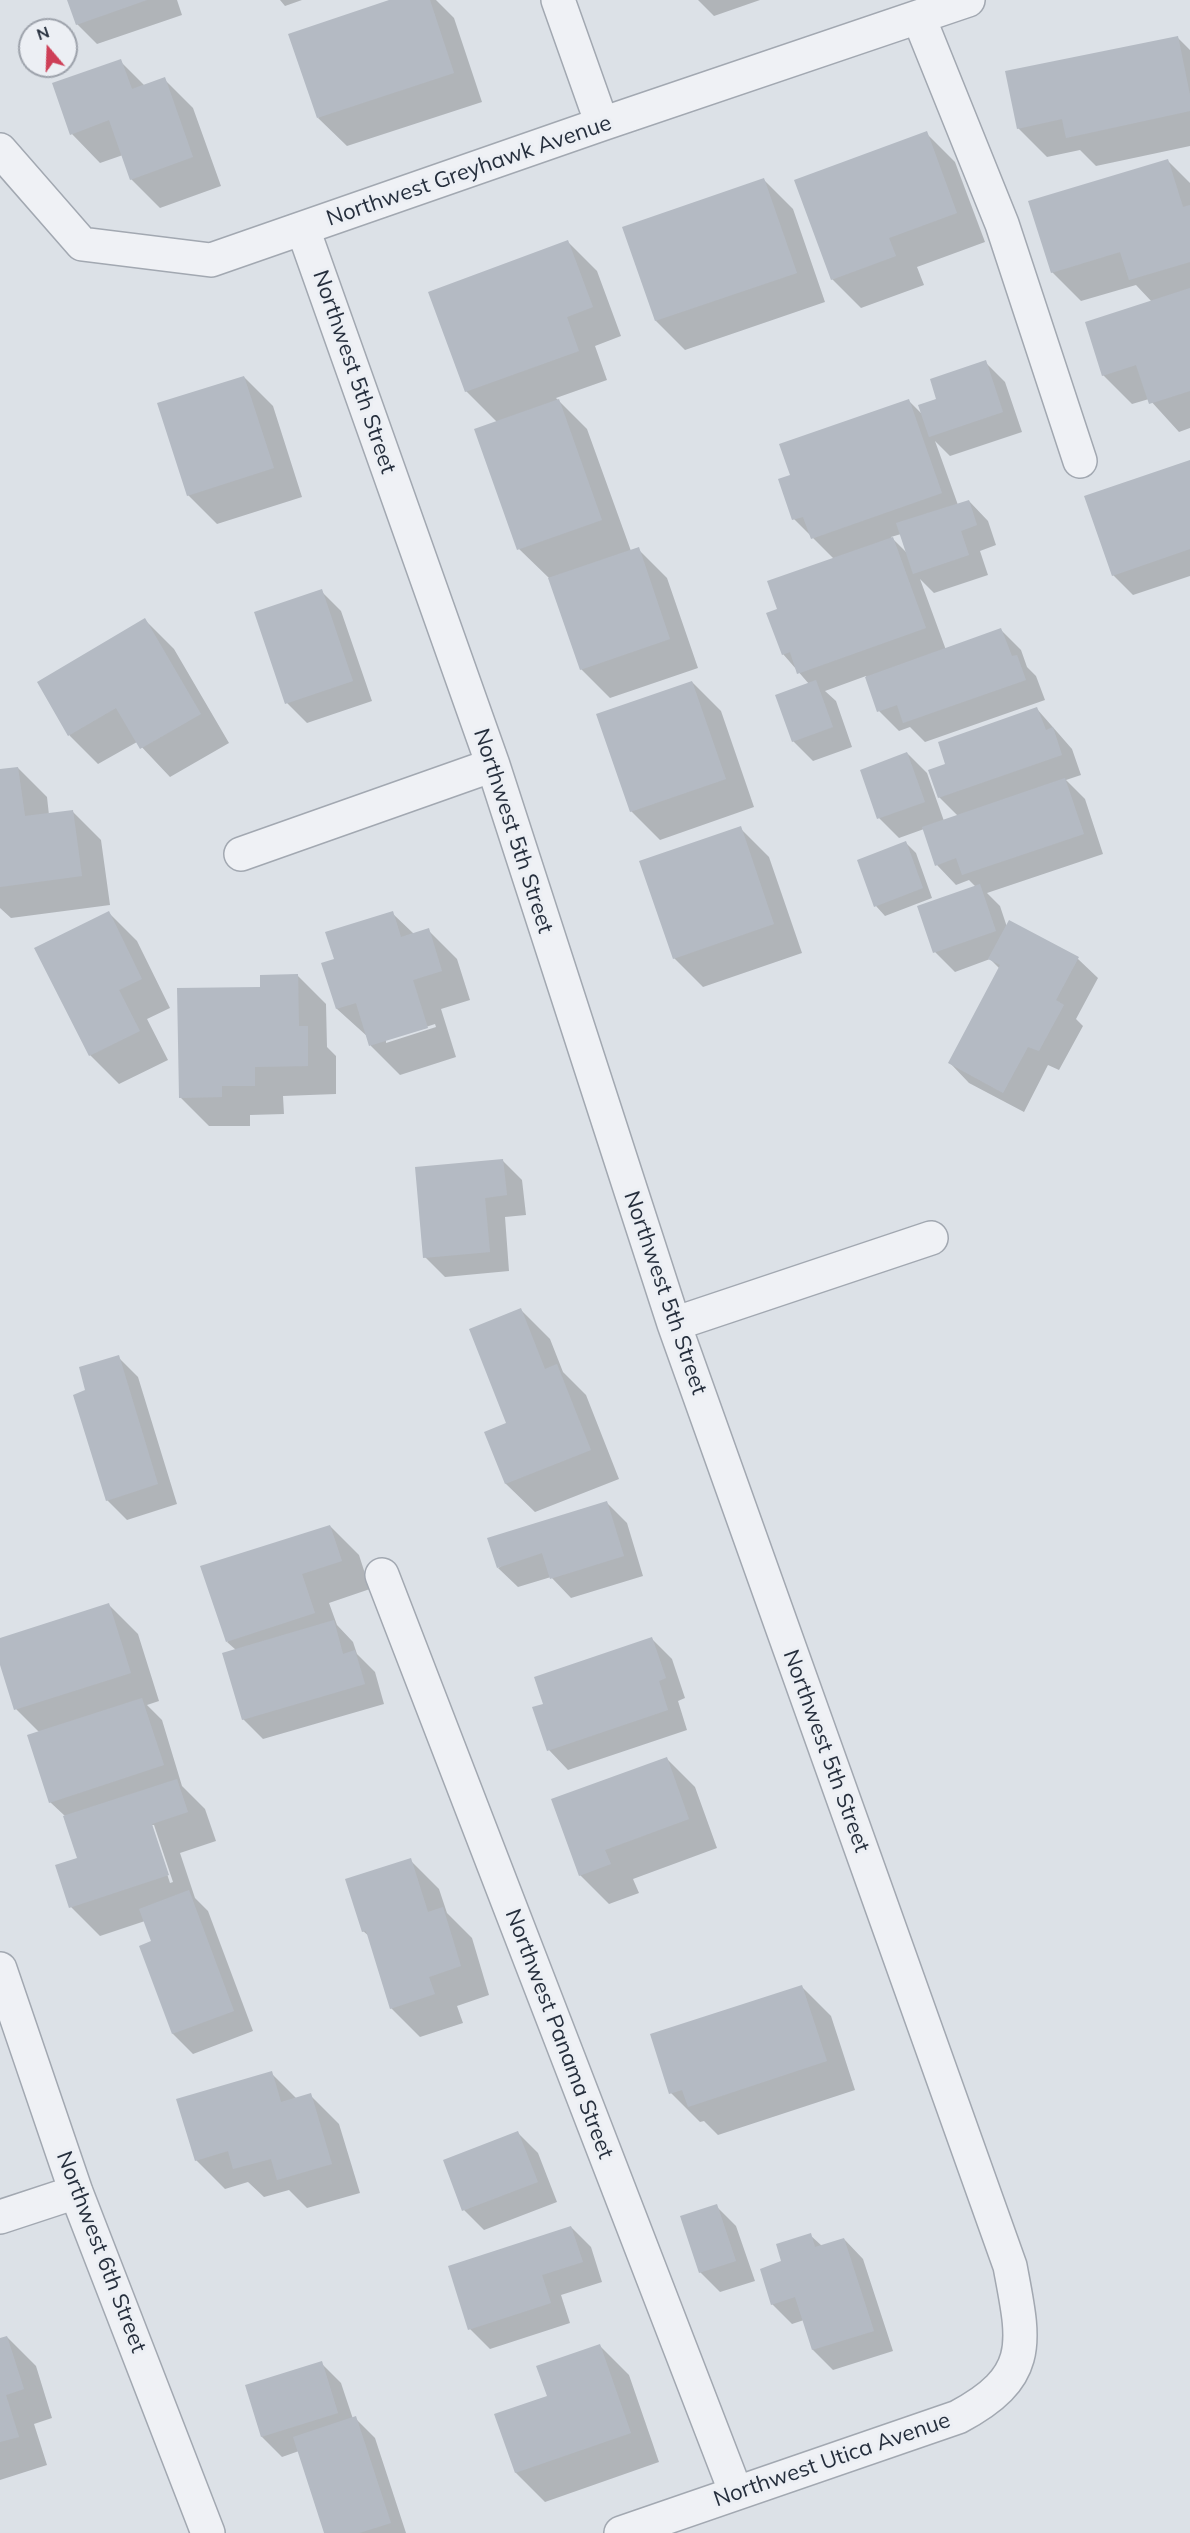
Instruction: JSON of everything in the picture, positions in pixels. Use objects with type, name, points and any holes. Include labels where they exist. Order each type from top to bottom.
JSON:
[{"type":"street","points":[[558,0],[602,124]]},
{"type":"street","name":"Northwest Greyhawk Avenue","points":[[0,150],[82,244],[211,261],[602,124],[919,18],[962,1]]},
{"type":"street","points":[[919,18],[1002,224],[1080,461]]},
{"type":"street","name":"Northwest 5th Street","points":[[303,230],[493,765],[674,1324],[1010,2266],[1021,2325],[1020,2355]]},
{"type":"street","points":[[241,854],[493,765]]},
{"type":"street","points":[[674,1324],[931,1238]]},
{"type":"street","name":"Northwest Panama Street","points":[[382,1575],[736,2493]]},
{"type":"street","name":"Northwest 6th Street","points":[[0,1969],[76,2192],[208,2533]]},
{"type":"street","points":[[0,2217],[76,2192]]},
{"type":"street","name":"Northwest Utica Avenue","points":[[621,2533],[958,2417],[980,2405],[1008,2379],[1020,2355]]},
{"type":"building","points":[[67,0],[147,0],[78,24],[78,18],[73,18]]},
{"type":"building","points":[[389,0],[430,0],[454,73],[317,118],[288,34]]},
{"type":"building","points":[[1178,36],[1190,95],[1190,111],[1066,138],[1062,119],[1017,129],[1005,71]]},
{"type":"building","points":[[121,59],[132,89],[165,77],[193,157],[130,180],[109,120],[70,135],[52,83],[66,78],[78,78],[78,74]]},
{"type":"building","points":[[927,131],[957,213],[889,238],[896,256],[831,280],[794,180]]},
{"type":"building","points":[[1168,159],[1183,207],[1190,205],[1190,262],[1129,280],[1120,252],[1051,273],[1028,201]]},
{"type":"building","points":[[764,178],[797,273],[655,321],[622,227]]},
{"type":"building","points":[[568,240],[593,307],[567,317],[579,351],[465,392],[428,292]]},
{"type":"building","points":[[1190,288],[1190,391],[1149,404],[1136,365],[1102,376],[1085,322]]},
{"type":"building","points":[[986,360],[1003,412],[929,437],[918,405],[936,399],[930,379]]},
{"type":"building","points":[[244,376],[274,468],[187,496],[157,403]]},
{"type":"building","points":[[559,399],[602,520],[517,550],[474,429]]},
{"type":"building","points":[[909,399],[942,493],[811,539],[803,517],[792,520],[778,479],[790,475],[779,444]]},
{"type":"building","points":[[1190,460],[1190,549],[1112,576],[1084,496]]},
{"type":"building","points":[[969,500],[977,525],[961,531],[969,555],[913,574],[896,523]]},
{"type":"building","points":[[893,537],[926,628],[797,674],[790,652],[782,655],[766,613],[777,609],[767,581]]},
{"type":"building","points":[[639,547],[670,639],[580,670],[548,578]]},
{"type":"building","points":[[322,589],[353,681],[285,704],[254,612]]},
{"type":"building","points":[[145,618],[201,714],[140,749],[116,708],[68,736],[37,682]]},
{"type":"building","points":[[1001,628],[1012,656],[1017,655],[1026,680],[903,723],[897,705],[877,712],[865,677]]},
{"type":"building","points":[[816,680],[833,727],[792,742],[775,695]]},
{"type":"building","points":[[692,681],[726,779],[630,812],[596,714]]},
{"type":"building","points":[[1037,707],[1046,730],[1053,727],[1062,755],[938,798],[928,770],[945,764],[938,742]]},
{"type":"building","points":[[907,752],[925,802],[877,819],[860,770]]},
{"type":"building","points":[[18,767],[25,816],[73,810],[82,876],[0,887],[0,769]]},
{"type":"building","points":[[1065,778],[1084,834],[962,875],[956,858],[935,866],[922,827]]},
{"type":"building","points":[[741,826],[774,924],[673,959],[639,861]]},
{"type":"building","points":[[906,841],[923,888],[874,907],[857,860]]},
{"type":"building","points":[[980,884],[996,931],[933,953],[917,906]]},
{"type":"building","points":[[109,911],[142,979],[119,990],[140,1031],[89,1056],[34,948]]},
{"type":"building","points":[[393,911],[401,937],[429,928],[442,971],[413,980],[428,1028],[369,1046],[356,1003],[336,1009],[321,963],[334,959],[325,932]]},
{"type":"building","points":[[1009,920],[1079,957],[1056,1000],[1064,1005],[1039,1051],[1028,1047],[1003,1093],[948,1063],[1000,965],[988,959]]},
{"type":"building","points":[[298,974],[299,1026],[308,1026],[308,1066],[255,1067],[255,1086],[222,1086],[222,1097],[179,1098],[177,988],[260,987],[260,975]]},
{"type":"building","points":[[503,1159],[507,1195],[485,1198],[490,1252],[423,1258],[415,1167]]},
{"type":"building","points":[[521,1308],[545,1369],[557,1364],[591,1450],[505,1484],[484,1432],[506,1423],[469,1329]]},
{"type":"building","points":[[119,1355],[158,1484],[106,1501],[73,1395],[85,1390],[79,1367]]},
{"type":"building","points":[[607,1501],[624,1556],[550,1579],[542,1553],[497,1568],[487,1538]]},
{"type":"building","points":[[330,1525],[342,1561],[302,1574],[315,1613],[226,1642],[200,1566]]},
{"type":"building","points":[[109,1603],[131,1673],[14,1710],[0,1665],[0,1638]]},
{"type":"building","points":[[334,1620],[343,1654],[355,1650],[365,1684],[242,1720],[222,1653]]},
{"type":"building","points":[[652,1637],[666,1678],[659,1681],[668,1710],[547,1751],[532,1707],[543,1704],[534,1677]]},
{"type":"building","points":[[142,1698],[164,1765],[49,1803],[27,1735]]},
{"type":"building","points":[[667,1757],[689,1819],[605,1850],[611,1864],[579,1876],[551,1799]]},
{"type":"building","points":[[177,1779],[188,1812],[152,1824],[169,1875],[69,1908],[55,1865],[77,1858],[63,1816]]},
{"type":"building","points":[[411,1858],[428,1912],[443,1907],[461,1966],[429,1977],[435,1994],[390,2009],[366,1931],[362,1932],[345,1879]]},
{"type":"building","points":[[189,1890],[234,2011],[172,2034],[139,1946],[151,1941],[139,1909]]},
{"type":"building","points":[[802,1985],[827,2061],[688,2107],[682,2090],[669,2094],[650,2034]]},
{"type":"building","points":[[272,2071],[281,2102],[311,2093],[332,2164],[277,2180],[271,2159],[233,2169],[228,2151],[195,2161],[176,2099]]},
{"type":"building","points":[[518,2131],[538,2182],[462,2211],[443,2160]]},
{"type":"building","points":[[717,2204],[736,2261],[699,2273],[680,2216]]},
{"type":"building","points":[[571,2226],[583,2262],[542,2275],[551,2303],[468,2330],[448,2266]]},
{"type":"building","points":[[811,2233],[815,2247],[844,2238],[874,2331],[812,2350],[795,2297],[771,2305],[760,2269],[781,2261],[776,2244]]},
{"type":"building","points":[[7,2336],[24,2389],[6,2395],[19,2437],[0,2442],[0,2338]]},
{"type":"building","points":[[600,2344],[631,2433],[515,2473],[494,2414],[547,2396],[536,2366]]},
{"type":"building","points":[[322,2361],[338,2413],[261,2437],[245,2385]]},
{"type":"building","points":[[356,2416],[391,2523],[359,2533],[324,2533],[293,2437]]}]
